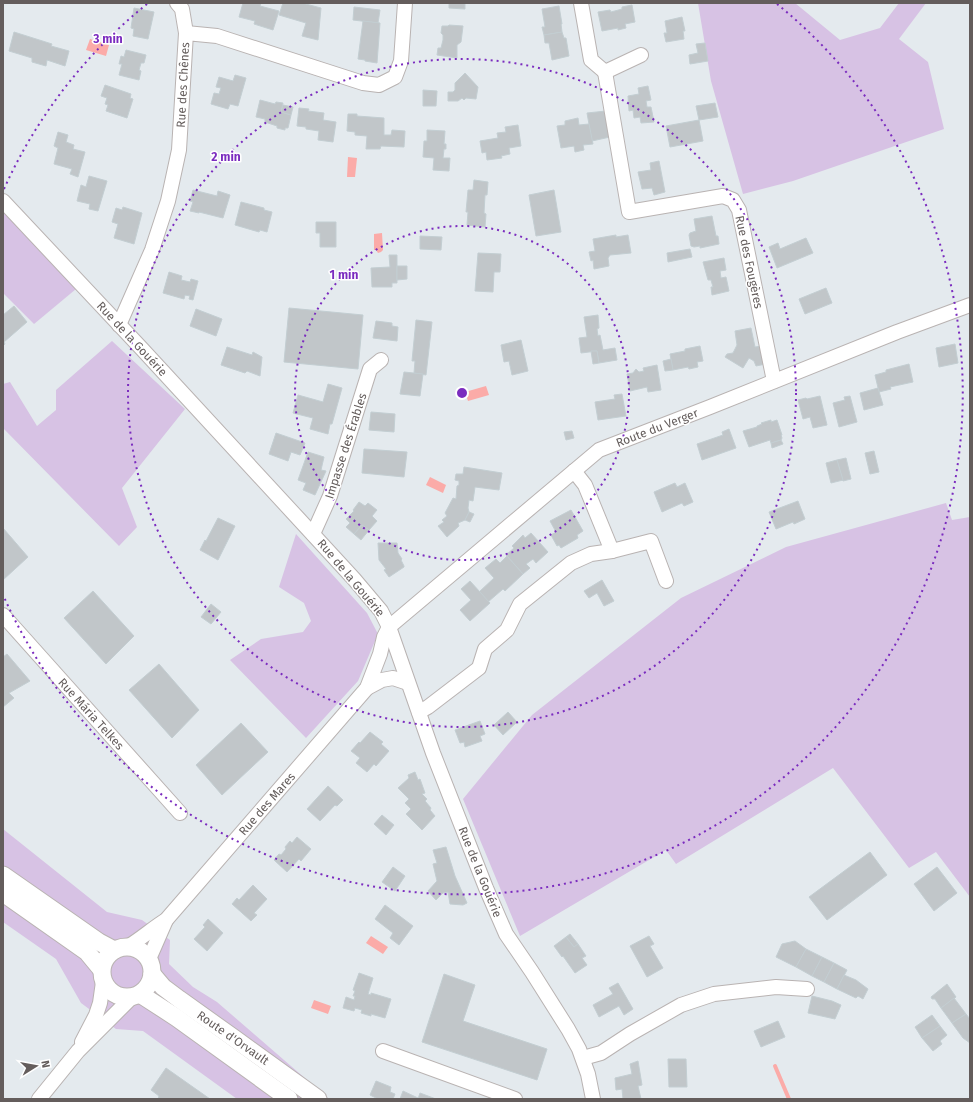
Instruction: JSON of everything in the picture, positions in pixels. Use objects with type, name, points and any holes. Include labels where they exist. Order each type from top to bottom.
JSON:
[{"type":"street","points":[[177,3],[182,9],[186,33]]},
{"type":"street","name":"Rue des Chênes","points":[[119,325],[152,250],[168,201],[179,150],[186,33],[217,36],[363,83],[380,85],[395,77],[401,61],[405,3]]},
{"type":"street","points":[[581,3],[591,60],[605,72],[641,55]]},
{"type":"street","name":"Rue des Fougères","points":[[605,72],[629,212],[723,196],[733,200],[739,210],[774,382]]},
{"type":"street","name":"Rue de la Gouérie","points":[[3,201],[313,534],[381,611],[389,627],[433,753],[486,888],[506,934],[568,1029],[583,1058],[593,1099]]},
{"type":"street","name":"Route du Verger","points":[[389,627],[598,450],[774,382],[897,332],[970,305]]},
{"type":"street","name":"Impasse des Érables","points":[[313,534],[330,496],[370,370],[381,360]]},
{"type":"street","points":[[574,471],[585,485],[612,551]]},
{"type":"street","points":[[419,712],[428,707],[479,668],[485,649],[507,630],[520,604],[570,563],[591,554],[612,551],[651,541],[666,581]]},
{"type":"street","name":"Rue Mária Telkes","points":[[3,615],[180,813]]},
{"type":"street","name":"Rue des Mares","points":[[122,948],[142,937],[166,920],[367,688],[380,654],[384,637],[389,627]]},
{"type":"street","name":"Rue des Mares","points":[[367,688],[382,680],[393,678],[408,683]]},
{"type":"street","points":[[3,875],[99,942],[122,948],[140,950],[151,966],[152,979],[148,987],[136,996],[78,1051],[39,1099]]},
{"type":"street","points":[[3,893],[87,952],[102,976],[108,990],[120,997],[136,996]]},
{"type":"street","name":"Rue des Mares","points":[[151,966],[166,920]]},
{"type":"street","points":[[78,1051],[96,1015],[100,1003],[105,958],[122,948]]},
{"type":"street","name":"Route d'Orvault","points":[[151,966],[163,987],[179,1000],[318,1099]]},
{"type":"street","points":[[583,1058],[600,1053],[630,1034],[681,1006],[714,994],[776,987],[807,989]]},
{"type":"street","name":"Route d'Orvault","points":[[136,996],[177,1018],[289,1099]]},
{"type":"street","points":[[383,1051],[515,1099]]},
{"type":"shaded area","points":[[698,3],[795,3],[840,40],[880,28],[899,3],[926,3],[899,39],[928,62],[944,129],[793,181],[743,194],[711,81]]},
{"type":"shaded area","points":[[90,39],[109,45],[106,56],[86,50]]},
{"type":"shaded area","points":[[348,157],[357,158],[355,177],[347,177]]},
{"type":"shaded area","points":[[3,210],[76,289],[34,324],[3,293]]},
{"type":"shaded area","points":[[382,233],[383,250],[378,253],[374,250],[374,234]]},
{"type":"shaded area","points":[[112,341],[185,409],[122,488],[137,527],[119,546],[3,428],[3,384],[10,382],[37,426],[56,410],[56,390]]},
{"type":"shaded area","points":[[486,386],[489,395],[468,401],[465,392]]},
{"type":"shaded area","points":[[430,477],[446,485],[443,493],[426,485]]},
{"type":"shaded area","points":[[946,503],[952,520],[970,517],[970,897],[936,852],[909,868],[833,768],[676,864],[666,850],[520,936],[463,799],[532,715],[681,598],[786,547]]},
{"type":"shaded area","points":[[296,534],[367,613],[378,634],[358,681],[306,738],[230,660],[261,639],[303,632],[311,621],[304,603],[279,587]]},
{"type":"shaded area","points":[[3,829],[107,912],[142,920],[170,940],[169,964],[193,987],[217,1002],[329,1099],[237,1099],[143,1031],[116,1029],[81,1003],[56,959],[3,922]]},
{"type":"shaded area","points":[[371,936],[388,947],[383,954],[366,943]]},
{"type":"shaded area","points":[[314,1000],[331,1006],[328,1014],[311,1008]]},
{"type":"building","points":[[243,3],[261,3],[260,6],[279,11],[273,30],[254,24],[255,21],[239,17]]},
{"type":"building","points":[[283,3],[302,3],[321,8],[318,40],[302,36],[306,23],[279,15]]},
{"type":"building","points":[[449,3],[465,3],[465,9],[449,8]]},
{"type":"building","points":[[632,5],[635,22],[625,24],[626,28],[602,31],[598,12],[610,10],[611,12],[622,9],[622,7]]},
{"type":"building","points":[[559,6],[562,32],[544,35],[542,27],[545,27],[542,9]]},
{"type":"building","points":[[354,7],[380,10],[378,23],[353,20]]},
{"type":"building","points":[[134,8],[154,12],[148,39],[133,36],[134,29],[131,28]]},
{"type":"building","points":[[682,17],[685,31],[683,31],[684,39],[666,42],[664,33],[667,33],[665,21]]},
{"type":"building","points":[[363,21],[380,23],[377,63],[358,59]]},
{"type":"building","points":[[442,26],[463,26],[461,42],[457,45],[457,58],[437,55],[438,48],[441,48],[443,40],[443,35],[441,33]]},
{"type":"building","points":[[14,32],[69,51],[65,66],[47,60],[46,66],[32,62],[32,58],[9,51]]},
{"type":"building","points":[[562,32],[564,38],[566,38],[569,56],[552,60],[549,43],[545,43],[544,35]]},
{"type":"building","points":[[705,43],[708,61],[690,64],[689,55],[698,53],[696,44]]},
{"type":"building","points":[[126,50],[146,55],[144,63],[141,63],[139,70],[141,71],[139,80],[119,75],[122,64],[119,64],[121,56],[124,57]]},
{"type":"building","points":[[465,73],[478,87],[476,99],[466,98],[464,100],[462,98],[458,101],[448,101],[448,92],[453,92],[455,90],[455,83]]},
{"type":"building","points":[[235,75],[246,78],[238,106],[230,104],[228,109],[211,104],[214,93],[219,94],[221,88],[216,87],[219,77],[233,81]]},
{"type":"building","points":[[105,85],[131,94],[130,98],[133,99],[127,118],[106,111],[108,105],[105,104],[107,98],[101,96]]},
{"type":"building","points":[[648,86],[651,100],[646,101],[647,107],[651,107],[654,122],[641,123],[640,117],[634,118],[633,110],[629,111],[628,96],[639,94],[638,88]]},
{"type":"building","points":[[423,90],[437,91],[436,106],[423,106]]},
{"type":"building","points":[[260,100],[275,104],[276,102],[283,103],[281,112],[291,115],[288,128],[285,128],[285,130],[277,128],[277,126],[265,122],[265,119],[256,117]]},
{"type":"building","points":[[715,103],[718,117],[699,120],[696,106]]},
{"type":"building","points":[[283,105],[293,107],[291,115],[281,112]]},
{"type":"building","points":[[299,108],[324,113],[323,120],[336,122],[333,142],[318,140],[319,131],[297,126]]},
{"type":"building","points":[[606,111],[610,137],[592,141],[587,113]]},
{"type":"building","points":[[348,114],[384,118],[384,135],[391,135],[392,130],[405,131],[404,147],[381,146],[380,149],[366,149],[367,136],[355,135],[355,132],[347,131]]},
{"type":"building","points":[[578,118],[579,125],[589,124],[593,144],[583,145],[584,150],[575,152],[574,146],[561,148],[557,126],[565,125],[565,121]]},
{"type":"building","points":[[699,120],[703,141],[670,147],[666,126]]},
{"type":"building","points":[[518,125],[521,146],[509,148],[510,154],[501,156],[502,158],[487,160],[486,152],[482,153],[480,141],[498,138],[497,133],[506,132],[505,127]]},
{"type":"building","points":[[427,130],[445,131],[444,144],[446,144],[446,149],[444,149],[443,158],[450,158],[449,171],[433,170],[434,158],[423,157],[424,141],[427,141]]},
{"type":"building","points":[[58,132],[68,135],[66,142],[74,145],[73,149],[85,152],[78,177],[70,174],[72,169],[54,164],[58,148],[54,146]]},
{"type":"building","points":[[659,161],[665,192],[654,195],[652,188],[642,189],[638,172],[651,170],[650,163]]},
{"type":"building","points":[[89,176],[107,181],[98,211],[89,209],[90,204],[77,201],[81,185],[86,187]]},
{"type":"building","points":[[474,180],[488,182],[487,195],[485,195],[485,227],[467,225],[468,212],[466,212],[468,190],[473,190]]},
{"type":"building","points":[[193,190],[217,196],[218,191],[230,195],[223,218],[190,211],[193,202],[190,201]]},
{"type":"building","points":[[554,190],[561,232],[536,236],[529,195]]},
{"type":"building","points":[[241,202],[264,208],[264,210],[272,212],[267,232],[260,230],[259,232],[235,225]]},
{"type":"building","points":[[123,207],[142,213],[134,244],[114,238],[118,224],[112,222],[116,208],[122,210]]},
{"type":"building","points":[[712,216],[719,244],[700,248],[700,246],[691,246],[689,235],[690,233],[696,231],[694,219]]},
{"type":"building","points":[[316,222],[336,222],[336,247],[320,247],[320,233],[316,233]]},
{"type":"building","points":[[616,235],[616,237],[628,235],[631,253],[610,255],[608,258],[609,266],[594,269],[593,260],[591,261],[589,252],[595,251],[593,239]]},
{"type":"building","points":[[420,236],[442,237],[441,250],[420,249]]},
{"type":"building","points":[[806,238],[813,253],[777,268],[769,247],[778,243],[780,249]]},
{"type":"building","points":[[690,249],[692,257],[668,262],[667,253]]},
{"type":"building","points":[[478,253],[501,254],[500,272],[494,272],[493,292],[475,291]]},
{"type":"building","points":[[389,255],[397,255],[397,283],[392,283],[392,287],[372,287],[371,268],[390,267]]},
{"type":"building","points":[[724,258],[726,270],[720,271],[721,278],[726,277],[729,291],[712,295],[711,287],[713,287],[711,280],[708,280],[703,262]]},
{"type":"building","points":[[397,266],[407,266],[407,279],[397,280]]},
{"type":"building","points":[[169,272],[182,276],[181,280],[190,282],[191,279],[198,281],[193,300],[189,299],[190,296],[185,295],[184,299],[163,293]]},
{"type":"building","points":[[826,288],[832,303],[805,314],[799,299]]},
{"type":"building","points":[[14,306],[27,322],[4,342],[5,344],[3,346],[3,315]]},
{"type":"building","points":[[289,308],[363,315],[358,369],[284,362]]},
{"type":"building","points":[[196,309],[222,319],[216,336],[190,326]]},
{"type":"building","points":[[598,315],[598,336],[600,335],[603,350],[615,348],[617,360],[599,363],[597,351],[581,353],[579,338],[587,337],[584,317]]},
{"type":"building","points":[[416,320],[432,322],[426,375],[414,373],[415,361],[412,361]]},
{"type":"building","points":[[376,321],[392,323],[392,326],[398,327],[397,341],[373,338]]},
{"type":"building","points":[[751,328],[755,347],[762,346],[766,364],[756,366],[754,361],[749,358],[743,368],[725,357],[727,354],[733,353],[737,345],[735,331]]},
{"type":"building","points":[[521,340],[528,371],[512,375],[509,361],[504,362],[501,345]]},
{"type":"building","points":[[955,344],[958,363],[939,367],[936,348]]},
{"type":"building","points":[[700,346],[703,361],[697,362],[698,367],[673,370],[670,354]]},
{"type":"building","points":[[227,347],[252,355],[253,352],[262,357],[260,376],[247,371],[245,373],[221,365]]},
{"type":"building","points":[[591,351],[597,351],[599,363],[593,364]]},
{"type":"building","points":[[671,359],[673,370],[665,371],[663,361]]},
{"type":"building","points":[[909,364],[913,382],[890,387],[891,389],[879,392],[875,375],[886,372],[886,370]]},
{"type":"building","points":[[657,365],[661,390],[648,392],[647,387],[630,391],[627,374],[633,373],[636,369],[639,372],[644,371],[643,368]]},
{"type":"building","points":[[404,372],[423,374],[420,396],[400,394]]},
{"type":"building","points":[[328,384],[342,388],[328,434],[310,429],[313,418],[293,413],[298,395],[323,402]]},
{"type":"building","points":[[878,388],[883,405],[864,410],[860,393]]},
{"type":"building","points":[[622,394],[626,416],[598,420],[595,402],[615,399],[614,395]]},
{"type":"building","points":[[820,396],[827,425],[813,428],[810,417],[803,419],[798,400]]},
{"type":"building","points":[[850,396],[857,422],[839,427],[833,403],[845,400],[844,397]]},
{"type":"building","points":[[371,412],[395,414],[394,432],[369,430]]},
{"type":"building","points":[[771,420],[771,422],[777,420],[782,435],[781,440],[771,443],[770,440],[749,447],[743,431],[757,427],[762,424],[761,423]]},
{"type":"building","points":[[729,429],[736,448],[702,460],[697,444],[723,435],[722,432]]},
{"type":"building","points":[[572,431],[574,438],[566,440],[564,432]]},
{"type":"building","points":[[276,433],[305,443],[300,455],[291,452],[288,461],[269,454]]},
{"type":"building","points":[[781,440],[783,444],[772,448],[771,443]]},
{"type":"building","points":[[364,449],[407,452],[404,477],[362,473]]},
{"type":"building","points":[[874,451],[879,472],[870,474],[865,453]]},
{"type":"building","points":[[308,452],[324,457],[321,470],[326,471],[315,495],[303,490],[306,483],[298,480]]},
{"type":"building","points":[[846,458],[851,479],[843,481],[837,460]]},
{"type":"building","points":[[837,460],[843,480],[831,483],[826,463]]},
{"type":"building","points":[[464,467],[502,473],[499,490],[475,487],[473,501],[469,500],[469,512],[465,520],[458,523],[459,526],[447,537],[438,526],[444,522],[442,520],[447,516],[445,513],[453,498],[456,499],[459,481],[455,480],[456,474],[463,474]]},
{"type":"building","points":[[675,483],[677,487],[685,483],[693,502],[684,506],[682,503],[662,512],[654,492]]},
{"type":"building","points":[[798,501],[805,519],[776,529],[769,512]]},
{"type":"building","points":[[359,502],[365,506],[368,503],[377,510],[372,516],[377,521],[369,530],[362,525],[354,534],[346,527],[350,523],[346,519],[354,511],[353,510]]},
{"type":"building","points":[[571,510],[583,531],[577,535],[578,538],[561,548],[559,545],[557,546],[551,535],[556,532],[550,521]]},
{"type":"building","points":[[469,512],[474,514],[470,522],[465,520]]},
{"type":"building","points":[[218,518],[235,526],[218,560],[200,550]]},
{"type":"building","points":[[362,525],[369,530],[361,540],[354,534]]},
{"type":"building","points":[[3,528],[28,557],[3,580]]},
{"type":"building","points":[[531,533],[548,552],[536,563],[533,559],[526,564],[530,568],[523,574],[506,555],[514,548],[512,546],[523,535],[525,538]]},
{"type":"building","points":[[378,543],[397,543],[398,553],[402,559],[401,560],[404,567],[389,577],[384,570],[386,569],[379,560]]},
{"type":"building","points":[[507,556],[523,574],[505,591],[503,589],[488,602],[479,592],[494,578],[485,568],[496,559],[500,563]]},
{"type":"building","points":[[602,580],[614,601],[604,606],[597,593],[589,598],[584,591]]},
{"type":"building","points":[[470,581],[490,603],[470,621],[460,610],[471,600],[461,589]]},
{"type":"building","points":[[93,591],[134,636],[106,664],[64,618]]},
{"type":"building","points":[[211,604],[221,612],[211,624],[201,617]]},
{"type":"building","points":[[7,654],[30,681],[9,693],[14,698],[3,707],[3,657]]},
{"type":"building","points":[[159,664],[199,710],[172,738],[129,690]]},
{"type":"building","points":[[508,712],[517,722],[503,735],[494,725]]},
{"type":"building","points":[[480,721],[485,734],[480,736],[482,741],[465,747],[464,742],[460,743],[455,730]]},
{"type":"building","points":[[241,723],[268,752],[222,795],[196,765]]},
{"type":"building","points":[[370,732],[383,742],[381,744],[389,751],[376,766],[374,764],[367,772],[356,763],[360,758],[351,751]]},
{"type":"building","points":[[415,772],[418,780],[420,779],[425,793],[422,794],[427,799],[425,801],[435,816],[422,830],[406,814],[411,809],[405,803],[409,799],[398,788],[409,778],[408,775]]},
{"type":"building","points":[[328,786],[343,800],[337,806],[335,805],[320,821],[307,809]]},
{"type":"building","points":[[382,815],[394,825],[386,835],[374,824]]},
{"type":"building","points":[[297,837],[311,849],[301,861],[299,859],[287,872],[274,860],[279,854],[281,855],[290,841],[292,843]]},
{"type":"building","points":[[446,847],[455,876],[467,903],[463,905],[450,904],[448,892],[443,893],[436,900],[428,891],[437,881],[433,864],[437,863],[433,850]]},
{"type":"building","points":[[870,852],[887,875],[827,920],[809,897]]},
{"type":"building","points":[[393,867],[405,876],[395,891],[382,882]]},
{"type":"building","points":[[937,867],[957,893],[934,911],[914,884]]},
{"type":"building","points":[[253,885],[267,899],[254,913],[257,915],[251,921],[232,904],[237,898],[239,900]]},
{"type":"building","points":[[385,905],[413,926],[399,945],[390,938],[393,933],[375,919]]},
{"type":"building","points":[[208,919],[223,933],[207,951],[194,939],[205,927],[203,925]]},
{"type":"building","points":[[570,934],[578,944],[574,947],[566,937]]},
{"type":"building","points":[[649,936],[654,944],[650,946],[663,968],[647,977],[630,946]]},
{"type":"building","points":[[566,937],[574,947],[578,944],[586,956],[582,958],[587,965],[575,973],[554,946]]},
{"type":"building","points":[[795,941],[806,949],[796,967],[776,957],[782,944]]},
{"type":"building","points":[[806,949],[822,957],[812,976],[796,967]]},
{"type":"building","points":[[822,957],[834,963],[824,982],[812,976]]},
{"type":"building","points":[[834,963],[847,970],[837,989],[824,982]]},
{"type":"building","points":[[359,973],[373,978],[368,994],[371,995],[371,993],[391,999],[385,1018],[361,1013],[362,1010],[355,1008],[354,1011],[343,1008],[346,997],[354,1000],[355,996],[353,996],[355,991],[353,990]]},
{"type":"building","points":[[444,974],[475,985],[463,1021],[547,1049],[537,1080],[422,1042]]},
{"type":"building","points":[[844,975],[856,980],[868,989],[863,999],[858,996],[856,998],[837,989]]},
{"type":"building","points":[[618,983],[633,1009],[624,1015],[619,1006],[599,1017],[593,1005],[613,994],[609,988]]},
{"type":"building","points":[[947,984],[956,997],[941,1008],[935,999],[932,999],[931,997]]},
{"type":"building","points":[[812,996],[841,1005],[835,1019],[808,1013]]},
{"type":"building","points":[[954,998],[966,1014],[952,1023],[941,1008]]},
{"type":"building","points":[[966,1014],[970,1019],[970,1043],[963,1038],[952,1023]]},
{"type":"building","points":[[932,1015],[940,1026],[922,1038],[915,1027]]},
{"type":"building","points":[[778,1021],[785,1037],[761,1047],[754,1031]]},
{"type":"building","points":[[940,1026],[947,1035],[940,1041],[942,1044],[933,1051],[922,1038]]},
{"type":"building","points":[[668,1059],[686,1059],[687,1087],[669,1087]]},
{"type":"building","points":[[638,1061],[642,1085],[638,1086],[641,1099],[623,1099],[622,1089],[616,1090],[615,1078],[632,1074],[630,1064]]},
{"type":"building","points":[[166,1068],[210,1099],[158,1099],[159,1096],[151,1090]]},
{"type":"building","points":[[376,1081],[391,1087],[390,1092],[395,1094],[393,1099],[378,1099],[370,1095]]},
{"type":"building","points":[[403,1091],[418,1098],[418,1099],[400,1099]]},
{"type":"building","points":[[420,1093],[436,1099],[418,1099]]},
{"type":"waterway","points":[[775,1066],[789,1099]]}]
